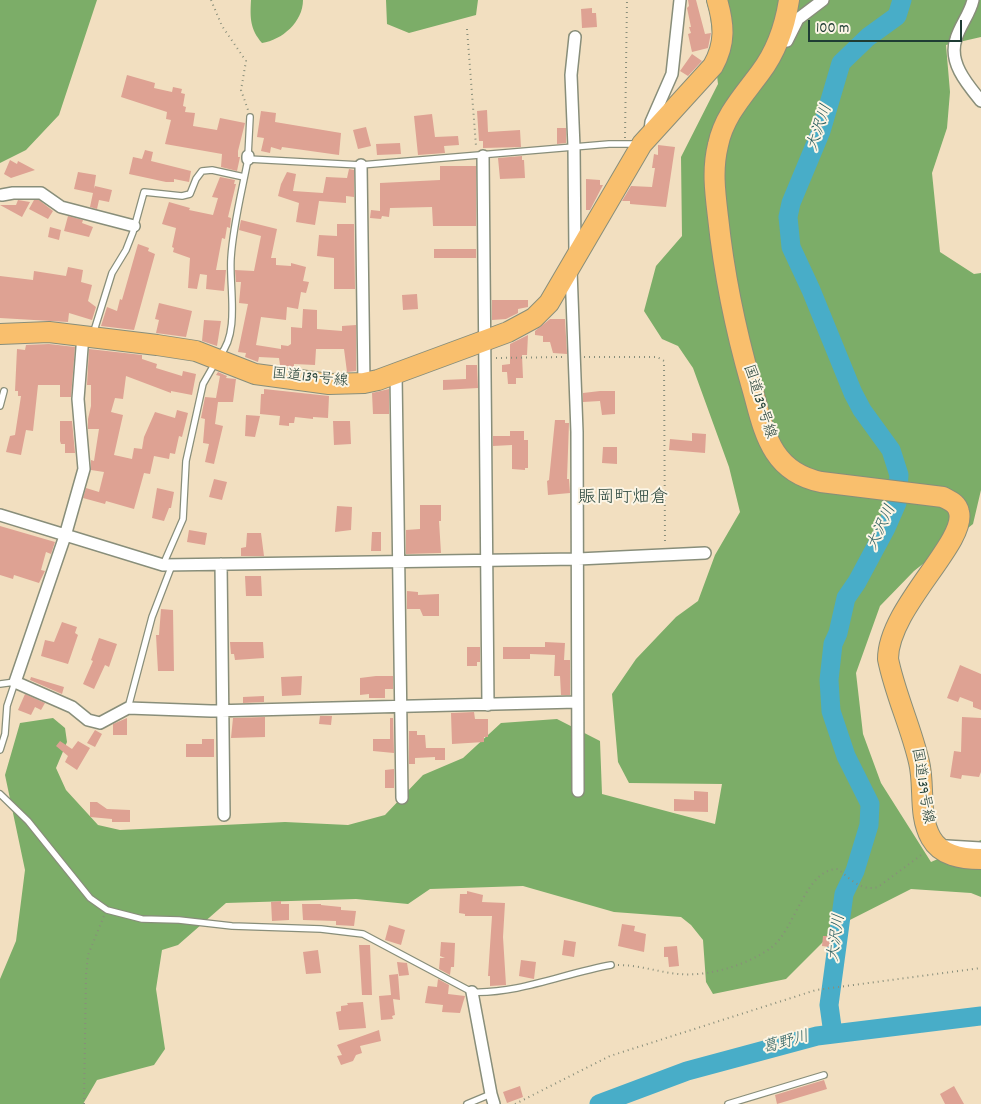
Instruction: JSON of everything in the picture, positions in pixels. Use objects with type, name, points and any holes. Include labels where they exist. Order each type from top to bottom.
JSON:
[{"type":"highway","name":"国道139号線","points":[[0,334],[32,332],[88,336],[196,351],[255,374],[328,384],[364,383],[486,349],[542,312],[573,264],[639,141],[713,66],[720,54],[723,22],[717,0]]},
{"type":"highway","name":"国道139号線","points":[[789,0],[782,31],[764,66],[732,110],[718,143],[714,180],[725,281],[734,322],[762,421],[775,452],[791,469],[811,480],[943,497],[955,503],[960,513],[952,543],[906,606],[897,621],[888,646],[892,676],[911,731],[920,765],[922,808],[926,824],[936,845]]},
{"type":"highway","points":[[936,845],[956,857],[981,859]]},
{"type":"street","points":[[639,141],[651,122],[672,74],[680,0]]},
{"type":"street","points":[[764,66],[772,66],[798,19],[823,0]]},
{"type":"street","points":[[973,0],[971,9],[956,40],[953,56],[967,83],[981,101]]},
{"type":"street","points":[[575,37],[571,74],[574,147],[573,264],[578,559],[578,791]]},
{"type":"street","points":[[480,156],[486,349],[488,705]]},
{"type":"street","points":[[361,165],[364,383]]},
{"type":"street","points":[[2,195],[41,193],[61,207],[134,226]]},
{"type":"street","points":[[88,336],[78,399],[84,469],[65,536],[16,682],[72,707],[88,720],[100,723],[128,708],[222,710],[577,702]]},
{"type":"street","points":[[396,374],[402,798]]},
{"type":"street","points":[[0,515],[167,565],[578,559],[705,553]]},
{"type":"street","points":[[221,564],[224,815]]},
{"type":"street","points":[[936,845],[981,848]]},
{"type":"street","points":[[472,992],[493,1099]]},
{"type":"lane","points":[[128,708],[167,565],[183,518],[186,461],[203,384],[217,358],[223,351],[232,323],[231,257],[248,158],[250,117]]},
{"type":"lane","points":[[248,158],[361,165],[639,141]]},
{"type":"lane","points":[[88,336],[112,273],[126,250],[144,192],[182,196],[190,194],[196,179],[202,171],[212,170],[244,177]]},
{"type":"lane","points":[[0,406],[4,390]]},
{"type":"lane","points":[[0,684],[16,682],[7,706],[5,734],[0,750]]},
{"type":"lane","points":[[0,794],[28,821],[90,898],[107,910],[142,920],[179,920],[232,926],[321,929],[363,934],[472,992],[488,993],[527,986],[611,965]]},
{"type":"lane","points":[[728,1104],[824,1075]]},
{"type":"lane","points":[[467,1104],[493,1099]]},
{"type":"path","points":[[211,0],[222,26],[246,61],[241,90],[250,117]]},
{"type":"path","points":[[627,0],[639,141]]},
{"type":"path","points":[[467,29],[480,156]]},
{"type":"path","points":[[486,349],[574,357],[657,357],[664,361],[665,555]]},
{"type":"path","points":[[611,965],[633,965],[686,975],[719,970],[755,957],[782,937],[804,895],[826,871],[838,869],[861,886],[869,889],[878,887],[936,845]]},
{"type":"path","points":[[84,1104],[88,955],[97,928],[107,910]]},
{"type":"path","points":[[515,1104],[610,1056],[816,990],[981,968]]},
{"type":"green space","points":[[0,0],[97,0],[59,115],[26,150],[0,163]]},
{"type":"green space","points":[[251,0],[303,0],[299,16],[290,29],[277,38],[262,43],[255,33],[252,23]]},
{"type":"green space","points":[[386,0],[478,0],[476,15],[409,33],[387,24]]},
{"type":"green space","points":[[706,0],[981,0],[981,37],[946,45],[950,92],[947,128],[932,173],[940,252],[974,274],[981,273],[981,490],[973,524],[914,571],[880,606],[856,673],[863,734],[881,783],[931,862],[981,840],[981,897],[971,893],[911,889],[840,925],[786,979],[713,994],[706,982],[703,940],[691,925],[681,917],[614,912],[523,886],[430,889],[408,904],[356,899],[226,903],[178,945],[162,950],[156,989],[165,1049],[154,1065],[97,1080],[83,1104],[0,1104],[0,979],[16,941],[25,870],[5,775],[20,723],[53,718],[65,728],[67,742],[56,768],[66,790],[98,825],[120,830],[285,822],[348,825],[385,815],[423,775],[463,758],[501,723],[557,719],[600,741],[602,794],[715,824],[722,784],[629,783],[618,762],[612,694],[636,659],[676,617],[698,601],[715,555],[740,512],[729,467],[693,368],[678,346],[662,339],[644,311],[656,266],[682,236],[681,157],[718,84],[710,15]]},
{"type":"building","points":[[688,0],[696,0],[705,34],[711,33],[708,48],[692,52],[688,34],[691,33],[689,27],[691,27],[687,8],[689,6]]},
{"type":"building","points":[[592,8],[592,13],[596,13],[597,27],[582,28],[581,9]]},
{"type":"building","points":[[692,54],[702,61],[688,76],[680,71]]},
{"type":"building","points":[[127,75],[155,83],[154,88],[172,92],[173,87],[182,89],[181,93],[185,94],[183,106],[186,107],[185,112],[195,113],[193,126],[217,130],[220,118],[245,123],[238,151],[238,157],[240,157],[237,171],[221,167],[222,154],[165,144],[171,120],[166,119],[167,112],[121,97]]},
{"type":"building","points":[[487,110],[488,132],[520,130],[521,147],[483,148],[483,141],[479,141],[477,111]]},
{"type":"building","points":[[261,111],[276,113],[275,122],[341,133],[339,155],[282,147],[281,150],[271,147],[270,153],[261,151],[264,138],[257,137]]},
{"type":"building","points":[[432,114],[435,137],[458,136],[459,145],[444,146],[445,153],[418,155],[414,116]]},
{"type":"building","points":[[366,127],[371,146],[358,149],[353,130]]},
{"type":"building","points":[[557,128],[566,128],[566,143],[557,144]]},
{"type":"building","points":[[400,143],[401,154],[377,155],[376,144]]},
{"type":"building","points":[[658,145],[675,147],[666,207],[630,204],[630,201],[622,201],[631,186],[652,187],[655,168],[652,168],[654,154],[658,155]]},
{"type":"building","points":[[145,150],[153,152],[151,161],[191,171],[189,182],[174,179],[174,182],[166,182],[129,174],[133,157],[142,159]]},
{"type":"building","points":[[522,156],[525,178],[500,179],[498,158]]},
{"type":"building","points":[[10,160],[17,164],[18,161],[35,170],[11,178],[4,174]]},
{"type":"building","points":[[440,166],[476,166],[476,226],[433,226],[432,207],[390,208],[389,217],[382,216],[381,219],[370,218],[371,210],[380,211],[380,183],[440,180]]},
{"type":"building","points":[[349,169],[354,170],[354,197],[346,196],[346,203],[319,201],[315,225],[296,222],[299,203],[278,196],[287,172],[296,174],[293,191],[323,193],[326,177],[347,178]]},
{"type":"building","points":[[78,172],[96,175],[94,189],[95,186],[112,190],[109,202],[99,200],[97,209],[90,207],[93,193],[74,189]]},
{"type":"building","points":[[220,177],[235,180],[234,184],[236,184],[228,217],[231,218],[230,228],[227,227],[225,239],[222,238],[216,270],[226,270],[224,291],[206,289],[207,275],[200,274],[197,289],[188,288],[190,258],[173,252],[174,248],[172,247],[176,228],[162,224],[169,202],[190,208],[189,210],[213,215],[218,198],[212,197]]},
{"type":"building","points":[[586,179],[600,180],[600,185],[603,185],[590,210],[586,210]]},
{"type":"building","points":[[18,200],[30,202],[22,217],[0,205],[16,205]]},
{"type":"building","points":[[34,200],[39,200],[53,211],[48,219],[29,209]]},
{"type":"building","points":[[68,216],[83,220],[82,223],[93,227],[89,237],[64,231]]},
{"type":"building","points":[[241,220],[277,229],[271,258],[276,258],[276,265],[291,266],[291,263],[306,267],[303,281],[309,282],[306,293],[301,292],[298,309],[287,307],[286,320],[261,317],[256,345],[281,349],[281,345],[288,346],[291,344],[291,327],[302,328],[303,309],[317,310],[317,329],[342,331],[342,326],[356,325],[356,371],[347,372],[344,349],[316,349],[315,365],[294,364],[294,367],[280,365],[279,358],[259,357],[258,362],[245,357],[246,353],[238,352],[248,304],[239,303],[241,282],[236,282],[235,270],[254,271],[261,236],[239,230]]},
{"type":"building","points":[[337,224],[354,224],[355,289],[334,289],[334,258],[317,256],[319,235],[337,236]]},
{"type":"building","points":[[50,227],[61,230],[59,240],[48,237]]},
{"type":"building","points":[[138,244],[149,248],[148,251],[155,254],[134,330],[101,326],[107,307],[117,311],[120,299],[122,300]]},
{"type":"building","points":[[434,249],[476,249],[476,258],[434,258]]},
{"type":"building","points":[[68,267],[83,270],[81,282],[92,285],[88,301],[96,307],[92,320],[69,313],[68,322],[0,318],[0,276],[33,280],[34,271],[66,276]]},
{"type":"building","points":[[417,294],[418,309],[403,310],[402,295]]},
{"type":"building","points":[[492,300],[528,300],[528,307],[518,309],[518,313],[506,319],[492,320]]},
{"type":"building","points":[[159,303],[192,311],[186,337],[156,333],[159,320],[155,319]]},
{"type":"building","points":[[550,319],[565,319],[567,354],[553,353],[550,342],[543,342],[543,336],[535,335],[535,331]]},
{"type":"building","points":[[204,320],[221,321],[217,346],[202,341]]},
{"type":"building","points":[[528,335],[527,355],[522,355],[523,378],[516,378],[516,384],[508,384],[507,372],[502,372],[502,365],[510,364],[510,344]]},
{"type":"building","points":[[49,344],[75,347],[71,397],[60,397],[60,385],[38,385],[33,431],[26,430],[21,455],[6,452],[10,436],[15,435],[21,396],[18,396],[18,391],[15,391],[17,349],[25,350],[26,345]]},
{"type":"building","points":[[89,349],[142,355],[142,359],[157,364],[156,368],[182,376],[183,371],[196,374],[192,395],[171,391],[171,393],[126,376],[123,399],[115,398],[111,412],[123,415],[114,455],[132,459],[134,448],[142,449],[144,437],[155,412],[175,418],[177,410],[188,413],[182,437],[179,436],[175,454],[170,453],[169,459],[154,456],[150,474],[144,473],[134,509],[106,501],[105,504],[83,498],[86,488],[99,492],[104,472],[91,470],[91,460],[94,461],[99,429],[88,429],[91,406],[91,385],[87,385]]},
{"type":"building","points":[[466,365],[477,365],[478,388],[443,390],[443,380],[466,379]]},
{"type":"building","points":[[218,372],[227,376],[226,378],[236,379],[233,402],[218,402],[215,424],[223,426],[214,464],[205,462],[209,444],[203,443],[205,419],[201,418],[205,397],[216,398],[220,376],[216,375]]},
{"type":"building","points":[[264,389],[329,396],[328,418],[295,417],[294,423],[289,423],[289,426],[279,425],[280,416],[260,414],[261,394],[264,394]]},
{"type":"building","points":[[389,389],[389,414],[373,414],[372,393]]},
{"type":"building","points":[[615,391],[615,414],[602,415],[600,401],[583,402],[583,393]]},
{"type":"building","points":[[246,415],[260,416],[255,437],[245,436]]},
{"type":"building","points":[[555,420],[565,420],[565,423],[569,423],[567,479],[569,479],[570,493],[548,495],[547,481],[549,480]]},
{"type":"building","points":[[60,421],[72,421],[75,453],[65,453],[65,444],[61,444],[60,441]]},
{"type":"building","points":[[333,421],[350,421],[351,444],[334,445]]},
{"type":"building","points":[[510,431],[524,431],[524,440],[528,440],[528,468],[525,468],[525,470],[512,469],[512,445],[493,446],[493,436],[510,436]]},
{"type":"building","points":[[692,433],[706,434],[705,453],[669,450],[670,439],[692,441]]},
{"type":"building","points":[[603,447],[617,447],[617,464],[602,463]]},
{"type":"building","points":[[214,479],[227,482],[222,500],[209,497]]},
{"type":"building","points":[[157,488],[174,492],[171,508],[169,508],[164,521],[152,518]]},
{"type":"building","points":[[420,505],[441,505],[441,521],[439,521],[441,553],[406,554],[406,530],[420,529]]},
{"type":"building","points":[[337,506],[352,507],[351,530],[335,532]]},
{"type":"building","points":[[0,526],[55,542],[51,554],[46,552],[41,570],[45,571],[39,583],[14,575],[13,579],[0,575]]},
{"type":"building","points":[[189,530],[207,533],[205,545],[187,542]]},
{"type":"building","points":[[372,532],[381,532],[381,551],[371,551]]},
{"type":"building","points":[[247,533],[261,533],[264,556],[241,556],[241,548],[246,547]]},
{"type":"building","points":[[245,576],[261,576],[262,596],[246,596]]},
{"type":"building","points":[[407,591],[418,592],[418,595],[439,594],[439,616],[423,616],[420,609],[407,609]]},
{"type":"building","points":[[161,609],[173,610],[174,671],[158,671],[156,635],[159,635]]},
{"type":"building","points":[[62,622],[77,627],[75,633],[78,635],[68,664],[41,656],[45,640],[54,642]]},
{"type":"building","points":[[99,638],[117,644],[109,667],[105,665],[94,689],[83,684],[93,661],[91,660]]},
{"type":"building","points":[[230,642],[263,642],[264,658],[235,660],[234,654],[231,654]]},
{"type":"building","points":[[545,642],[565,643],[564,660],[570,660],[570,695],[561,695],[560,676],[554,676],[555,655],[530,654],[530,659],[503,659],[503,647],[545,647]]},
{"type":"building","points":[[467,647],[480,647],[480,662],[477,662],[477,666],[467,666]]},
{"type":"building","points":[[960,665],[981,674],[981,710],[973,707],[973,702],[960,697],[958,702],[947,698]]},
{"type":"building","points":[[302,676],[301,695],[282,696],[281,677]]},
{"type":"building","points":[[393,676],[393,689],[385,689],[385,698],[369,698],[369,694],[360,695],[360,678]]},
{"type":"building","points":[[31,677],[64,687],[62,694],[30,680]]},
{"type":"building","points":[[25,694],[45,703],[41,710],[35,707],[31,715],[18,710]]},
{"type":"building","points":[[264,696],[264,702],[243,703],[243,697]]},
{"type":"building","points":[[474,712],[475,719],[488,719],[488,737],[484,737],[484,742],[452,744],[451,713]]},
{"type":"building","points":[[320,716],[332,716],[331,725],[319,724]]},
{"type":"building","points":[[265,717],[265,737],[231,738],[233,718]]},
{"type":"building","points":[[962,717],[981,718],[981,772],[979,777],[962,775],[961,779],[950,777],[954,751],[961,752]]},
{"type":"building","points":[[127,718],[127,735],[113,735],[113,724]]},
{"type":"building","points":[[390,718],[393,718],[394,753],[373,751],[373,739],[390,739]]},
{"type":"building","points":[[95,730],[102,734],[95,747],[87,743]]},
{"type":"building","points":[[409,731],[417,731],[417,735],[425,735],[426,748],[445,748],[445,760],[435,760],[435,757],[415,758],[415,764],[409,764]]},
{"type":"building","points":[[202,739],[214,739],[214,757],[186,757],[186,744],[202,744]]},
{"type":"building","points":[[60,741],[72,749],[78,741],[90,748],[77,770],[65,762],[68,756],[56,746]]},
{"type":"building","points":[[394,769],[394,788],[385,788],[385,770]]},
{"type":"building","points":[[694,791],[708,792],[708,812],[674,811],[674,799],[694,800]]},
{"type":"building","points":[[90,802],[97,802],[107,809],[130,810],[130,822],[112,822],[112,819],[90,817]]},
{"type":"building","points":[[467,891],[483,895],[482,902],[505,903],[503,937],[506,985],[490,986],[490,976],[488,976],[492,916],[465,916],[465,914],[459,913],[460,894],[467,894]]},
{"type":"building","points":[[281,901],[281,904],[289,904],[289,920],[272,921],[271,902]]},
{"type":"building","points":[[302,904],[321,904],[341,907],[341,910],[356,911],[354,926],[336,925],[336,921],[303,920]]},
{"type":"building","points":[[622,924],[635,926],[634,931],[646,934],[644,952],[618,946]]},
{"type":"building","points":[[389,925],[405,930],[401,945],[385,940]]},
{"type":"building","points":[[823,936],[831,936],[830,947],[822,946]]},
{"type":"building","points":[[564,940],[576,942],[574,957],[562,955]]},
{"type":"building","points":[[441,942],[455,943],[454,967],[451,967],[450,975],[439,969],[440,958],[445,958],[440,956]]},
{"type":"building","points":[[359,945],[370,945],[372,995],[362,995]]},
{"type":"building","points":[[677,946],[679,966],[669,967],[668,957],[664,957],[664,947]]},
{"type":"building","points":[[318,950],[321,973],[306,974],[303,952]]},
{"type":"building","points":[[521,960],[536,962],[534,979],[519,976]]},
{"type":"building","points":[[397,962],[407,963],[409,975],[399,976]]},
{"type":"building","points":[[398,974],[400,1000],[393,999],[395,1015],[392,1016],[393,1019],[381,1020],[379,996],[391,995],[389,975]]},
{"type":"building","points":[[438,979],[449,985],[448,994],[465,996],[460,1013],[442,1012],[443,1005],[425,1003],[428,986],[437,987]]},
{"type":"building","points":[[363,1002],[366,1028],[339,1030],[336,1012],[341,1011],[341,1006],[348,1005],[347,1003]]},
{"type":"building","points":[[379,1030],[381,1041],[360,1046],[362,1053],[356,1055],[353,1061],[341,1065],[337,1056],[342,1055],[337,1045]]},
{"type":"building","points":[[824,1080],[827,1089],[777,1104],[775,1095]]},
{"type":"building","points":[[520,1086],[523,1097],[507,1103],[503,1092]]},
{"type":"building","points":[[954,1086],[964,1104],[945,1104],[940,1094]]},
{"type":"waterway","name":"大沢川","points":[[833,1034],[829,1005],[844,894],[855,871],[869,825],[870,804],[846,756],[831,711],[829,680],[833,644],[838,633],[846,598],[857,582],[886,528],[897,503],[899,475],[891,450],[862,410],[853,393],[811,290],[791,247],[788,217],[791,203],[821,131],[841,63],[868,37],[897,16],[902,0]]},
{"type":"waterway","name":"葛野川","points":[[599,1104],[687,1071],[817,1036],[981,1016]]},
{"type":"district","name":"賑岡町畑倉","points":[[623,500]]}]
